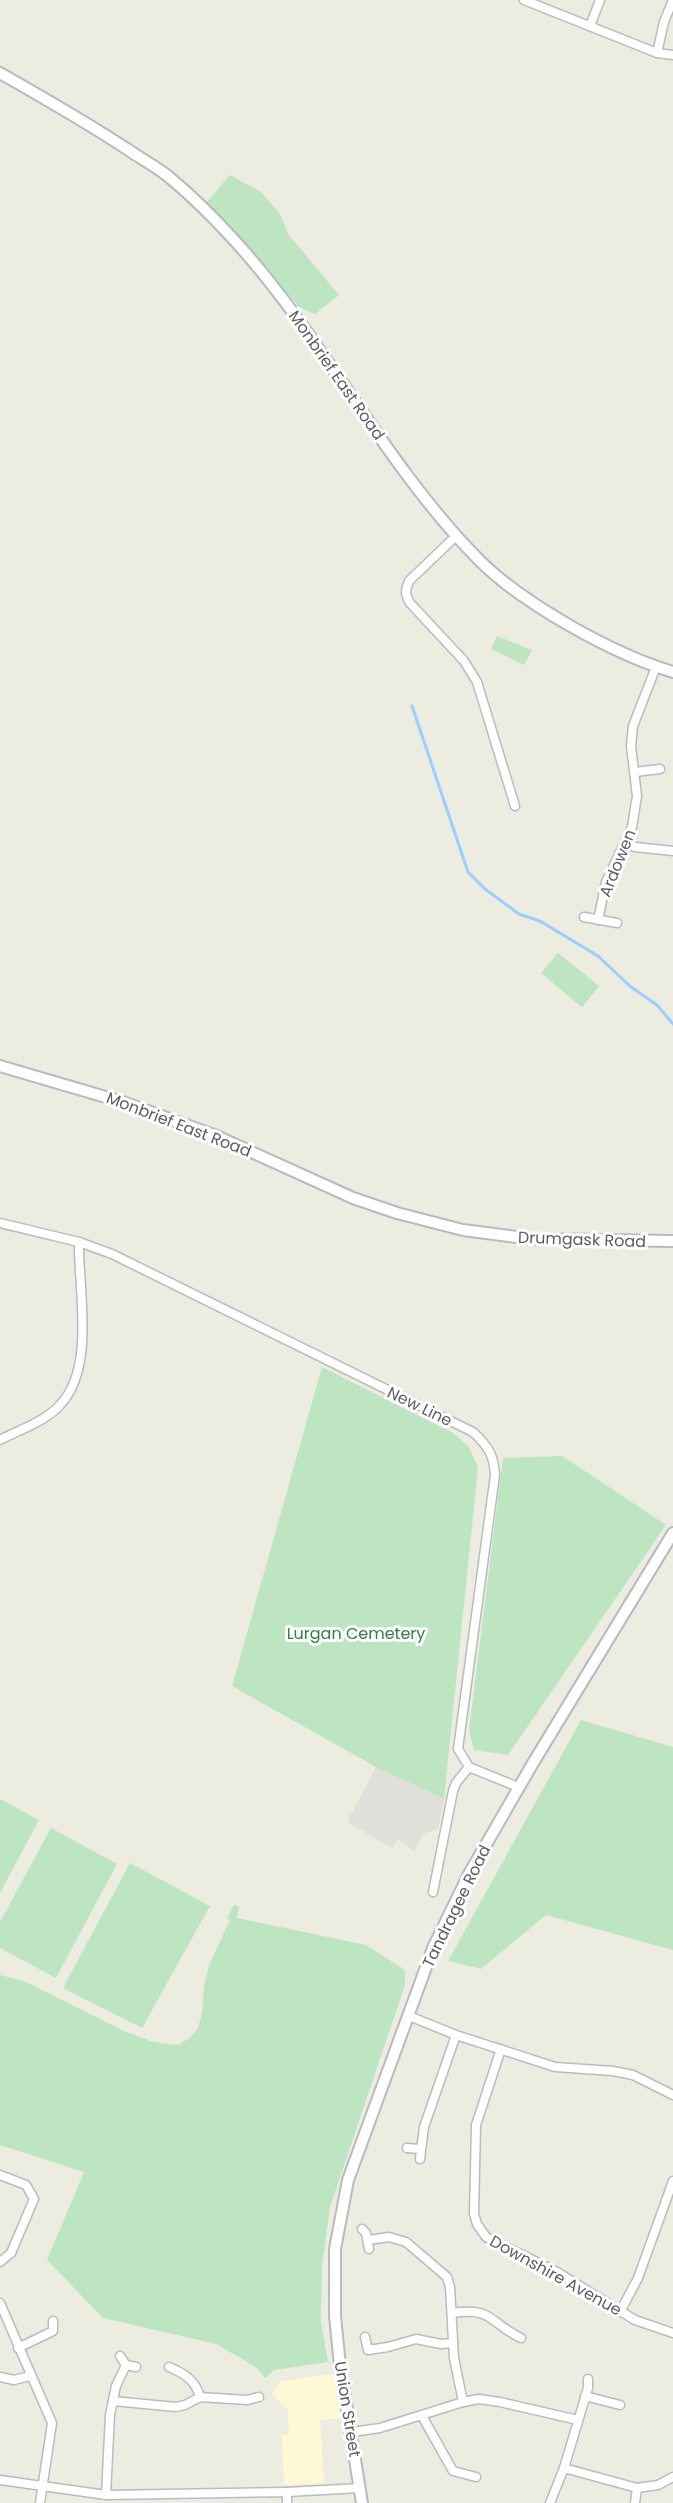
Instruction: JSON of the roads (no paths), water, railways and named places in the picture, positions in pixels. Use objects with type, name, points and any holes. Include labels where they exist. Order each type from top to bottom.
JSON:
[{"type":"street","points":[[524,0],[657,53],[673,55]]},
{"type":"street","points":[[590,26],[600,0]]},
{"type":"street","points":[[657,53],[664,22],[673,0]]},
{"type":"street","name":"Monbrief East Road","points":[[0,73],[82,119],[169,177],[234,240],[274,288],[382,439],[456,536],[480,561],[512,588],[565,622],[612,648],[673,672]]},
{"type":"street","points":[[456,536],[409,581],[405,588],[406,596],[470,668],[477,682],[515,806]]},
{"type":"street","name":"Ardowen","points":[[598,920],[606,882],[633,827],[636,806],[635,772],[631,746],[633,726],[656,667]]},
{"type":"street","points":[[635,772],[660,769]]},
{"type":"street","points":[[625,844],[673,851]]},
{"type":"street","points":[[584,917],[617,923]]},
{"type":"street","name":"Monbrief East Road","points":[[0,1066],[106,1097],[214,1135],[353,1197]]},
{"type":"street","name":"Drumgask Road","points":[[353,1197],[371,1205],[463,1230],[532,1239],[673,1241]]},
{"type":"street","name":"New Line","points":[[0,1223],[79,1242],[112,1254],[473,1432],[487,1444],[494,1458],[495,1475],[458,1749],[469,1767]]},
{"type":"street","points":[[0,1440],[52,1412],[62,1404],[70,1391],[83,1346],[78,1276],[79,1242]]},
{"type":"street","name":"Tandragee Road","points":[[335,2316],[335,2249],[348,2180],[440,1934],[469,1874],[518,1788],[673,1533]]},
{"type":"street","points":[[433,1892],[453,1791],[456,1783],[469,1767],[518,1788]]},
{"type":"street","points":[[409,2016],[456,2035],[555,2067],[633,2075],[673,2095]]},
{"type":"street","points":[[407,2148],[420,2154],[424,2127],[456,2035]]},
{"type":"street","name":"Downshire Avenue","points":[[501,2049],[476,2125],[474,2214],[477,2224],[486,2237],[557,2272],[620,2312],[635,2320],[673,2333]]},
{"type":"street","points":[[0,2175],[26,2185],[34,2199],[11,2253],[0,2262]]},
{"type":"street","points":[[620,2312],[638,2278],[673,2183]]},
{"type":"street","points":[[362,2229],[368,2245],[389,2236],[406,2242],[447,2277],[450,2287],[453,2343],[463,2402]]},
{"type":"street","points":[[0,2303],[30,2376],[46,2406],[52,2427],[40,2503]]},
{"type":"street","points":[[452,2313],[483,2312],[508,2332],[521,2338]]},
{"type":"street","name":"Union Street","points":[[335,2316],[340,2366],[362,2503]]},
{"type":"street","points":[[18,2348],[54,2331],[52,2321]]},
{"type":"street","points":[[365,2337],[368,2350],[388,2347],[416,2338],[441,2344],[453,2343]]},
{"type":"street","points":[[120,2356],[126,2365],[136,2367]]},
{"type":"street","points":[[106,2495],[110,2415],[116,2386],[126,2365]]},
{"type":"street","points":[[169,2367],[187,2375],[198,2388],[200,2397]]},
{"type":"street","points":[[0,2377],[14,2380],[30,2376]]},
{"type":"street","points":[[550,2503],[564,2468],[588,2379]]},
{"type":"street","points":[[585,2396],[620,2406]]},
{"type":"street","points":[[113,2401],[176,2407],[200,2397],[247,2400],[259,2397]]},
{"type":"street","points":[[352,2432],[380,2428],[479,2399],[578,2420]]},
{"type":"street","points":[[422,2416],[453,2471],[476,2477]]},
{"type":"street","points":[[564,2468],[637,2488],[658,2485],[673,2477]]},
{"type":"street","points":[[0,2480],[106,2495],[287,2492],[360,2488]]},
{"type":"street","points":[[635,2503],[637,2488]]},
{"type":"street","points":[[287,2492],[287,2503]]},
{"type":"waterway","points":[[412,706],[468,872],[485,889],[519,914],[540,921],[598,956],[631,987],[657,1005],[673,1024]]},
{"type":"park label","name":"Lurgan Cemetery","points":[[356,1633]]}]
